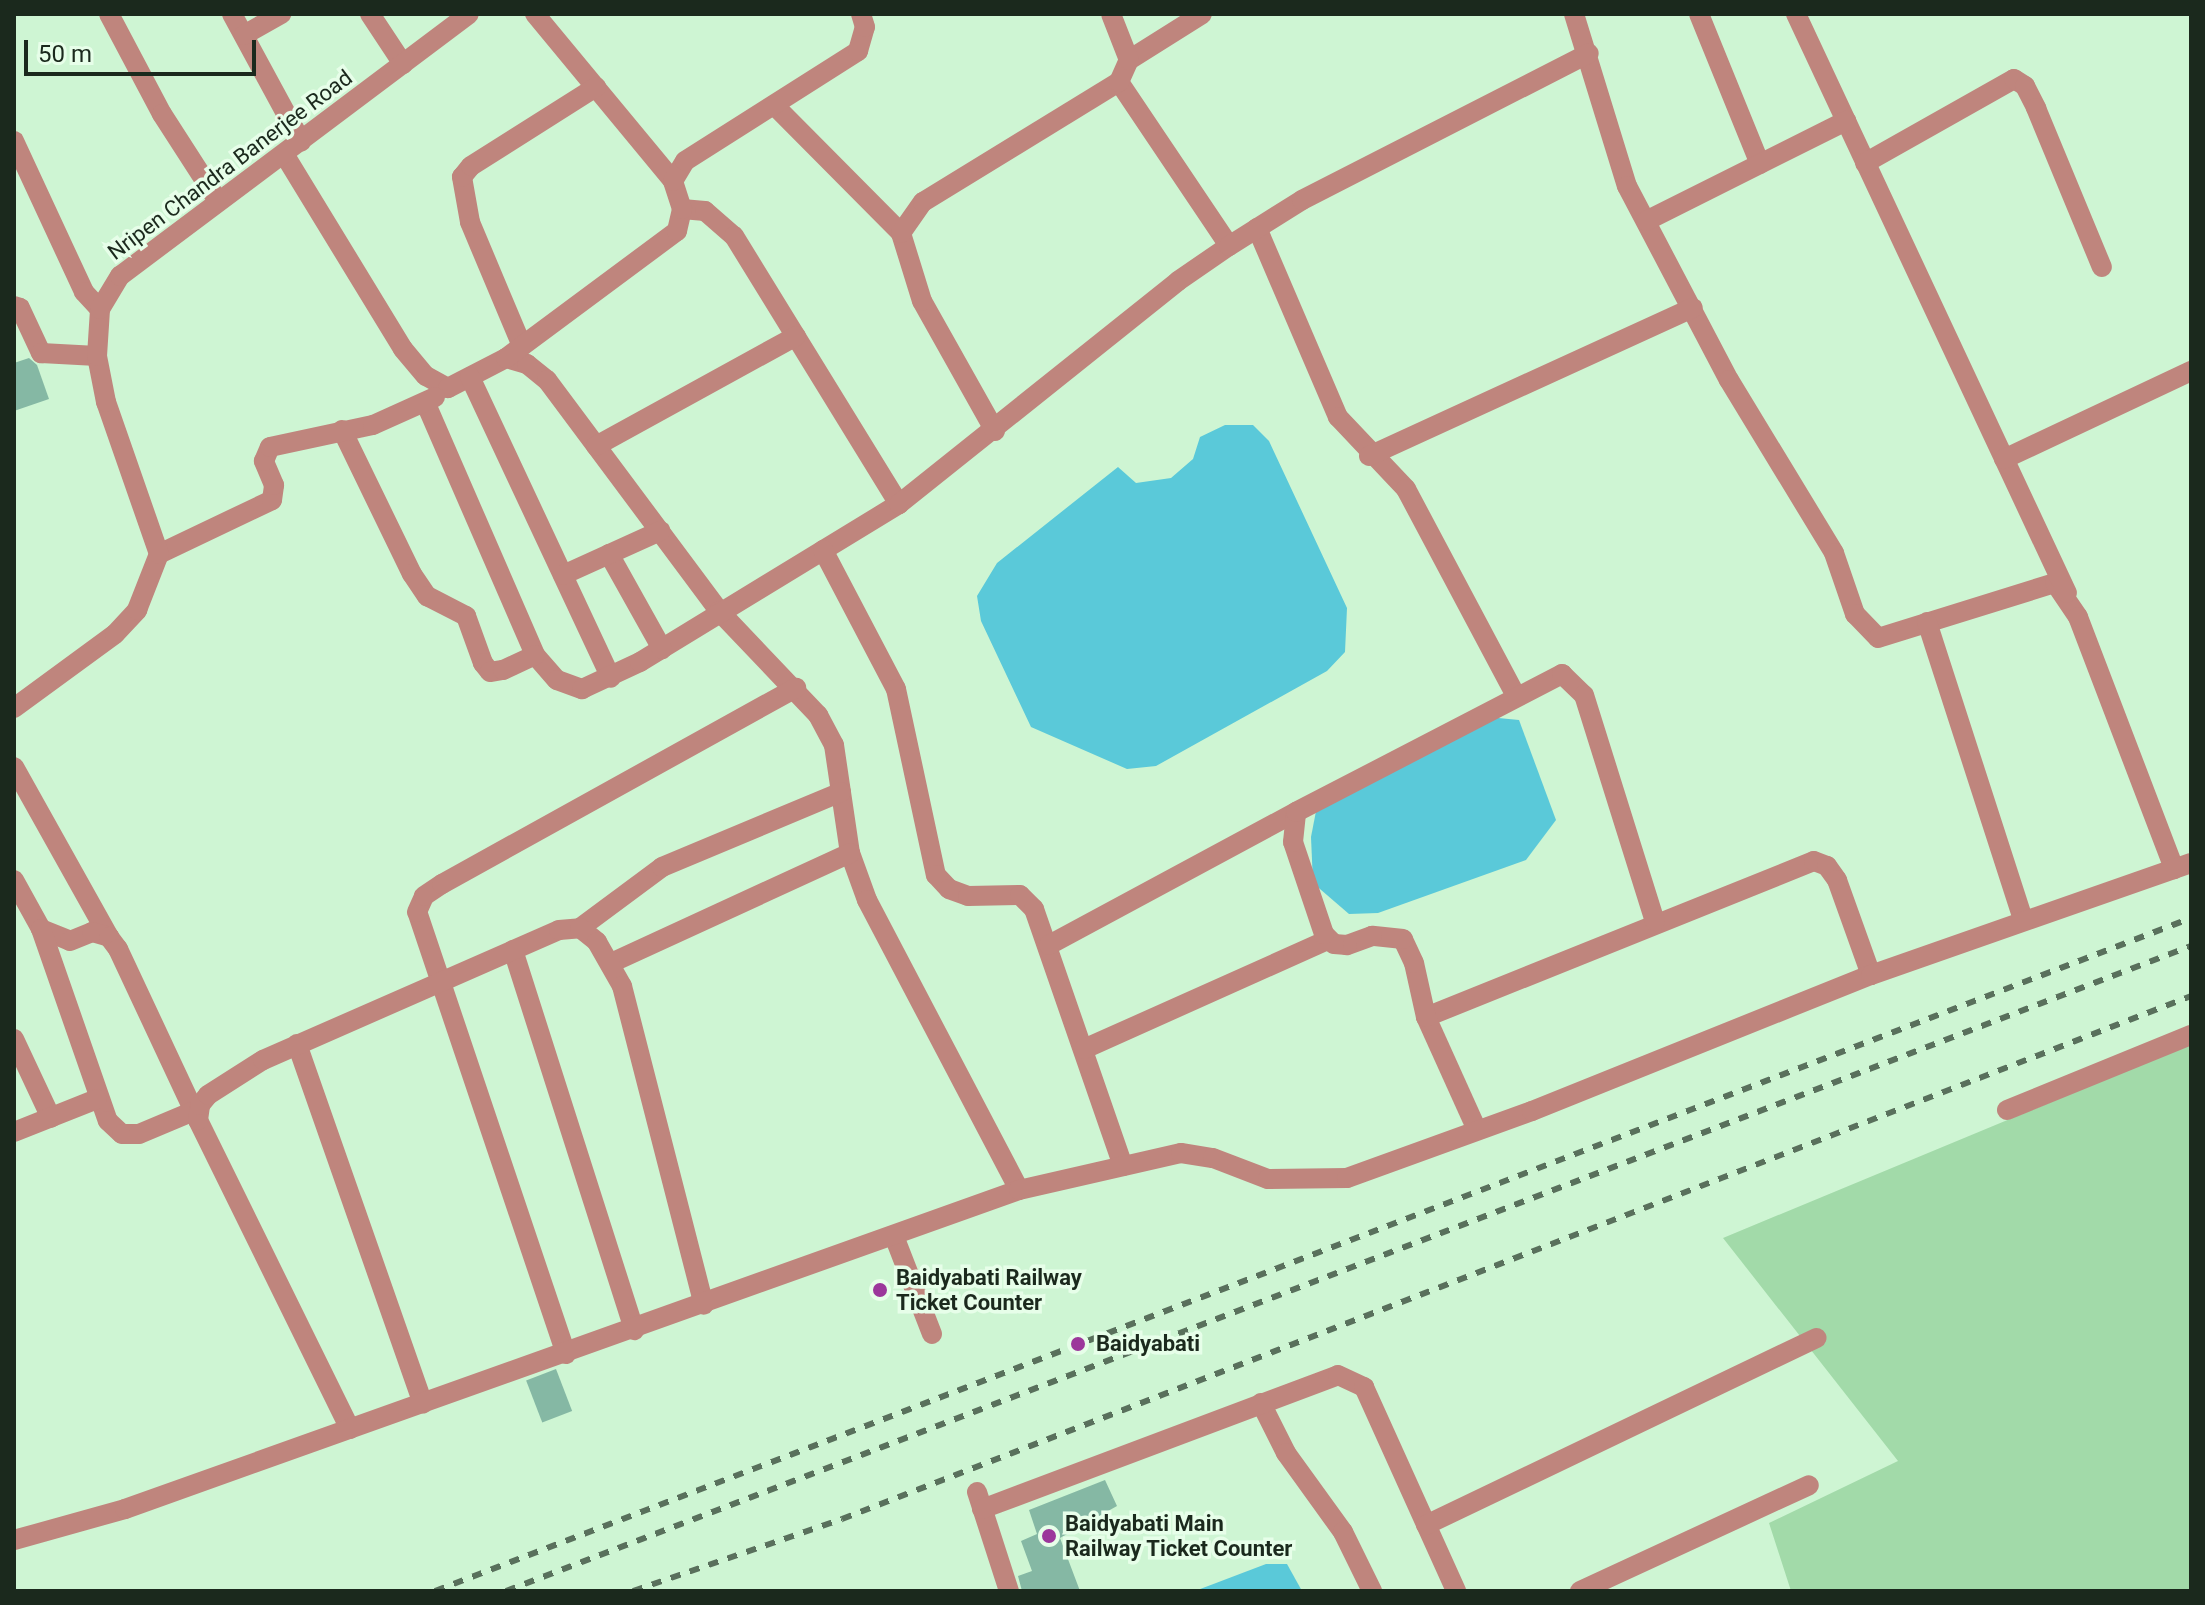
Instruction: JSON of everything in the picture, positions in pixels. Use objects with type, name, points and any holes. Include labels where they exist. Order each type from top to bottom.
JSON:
[{"type":"street","points":[[109,14],[162,114],[218,201]]},
{"type":"street","points":[[232,14],[301,141]]},
{"type":"street","points":[[244,35],[281,14]]},
{"type":"street","points":[[370,14],[403,64]]},
{"type":"street","points":[[14,708],[115,634],[137,610],[159,554],[259,511],[272,500],[274,485],[264,461],[270,447],[398,418],[426,404],[448,388],[514,352],[677,231],[682,209],[673,181],[535,14]]},
{"type":"street","points":[[673,181],[685,161],[858,51],[865,27],[861,14]]},
{"type":"street","points":[[1111,14],[1129,60]]},
{"type":"street","points":[[901,233],[923,202],[1119,82],[1129,60],[1202,14]]},
{"type":"street","points":[[1574,14],[1589,53],[1616,158],[1729,380],[1834,553],[1855,614],[1866,628],[1878,638],[2039,584],[2055,583],[2069,597]]},
{"type":"street","points":[[1699,14],[1760,164]]},
{"type":"street","points":[[14,1540],[69,1529],[634,1330],[1019,1190],[1181,1153],[1213,1158],[1268,1179],[1305,1182],[1347,1178],[1871,975],[2183,866],[2069,597],[1796,14]]},
{"type":"street","name":"Nripen Chandra Banerjee Road","points":[[159,554],[106,402],[97,356],[100,309],[120,276],[464,15]]},
{"type":"street","points":[[426,404],[535,655],[557,680],[582,689],[611,678],[662,649],[719,611],[899,504],[995,431],[1067,367],[1257,228],[1302,200],[1589,53]]},
{"type":"street","points":[[1865,163],[2014,79],[2025,86],[2036,108],[2102,267]]},
{"type":"street","points":[[1119,82],[1229,246]]},
{"type":"street","points":[[596,87],[471,166],[462,177],[470,222],[514,352],[547,380],[719,611],[796,688],[834,745],[850,853],[867,900],[1019,1190]]},
{"type":"street","points":[[774,105],[901,233],[922,301],[995,431]]},
{"type":"street","points":[[1646,221],[1846,121]]},
{"type":"street","points":[[14,141],[84,292],[100,309]]},
{"type":"street","points":[[284,154],[403,349],[426,376],[448,388]]},
{"type":"street","points":[[682,209],[705,211],[721,221],[899,504]]},
{"type":"street","points":[[1257,228],[1338,417],[1369,456],[1406,489],[1515,694]]},
{"type":"street","points":[[14,306],[20,308],[41,353],[97,356]]},
{"type":"street","points":[[1369,456],[1693,308]]},
{"type":"street","points":[[596,446],[796,336]]},
{"type":"street","points":[[2004,459],[2191,371]]},
{"type":"street","points":[[470,377],[611,678]]},
{"type":"street","points":[[342,430],[412,574],[427,596],[466,616],[483,663],[490,672],[503,670],[535,655]]},
{"type":"street","points":[[563,575],[660,531]]},
{"type":"street","points":[[823,550],[896,689],[936,875],[949,889],[968,896],[1020,895],[1034,909],[1123,1166]]},
{"type":"street","points":[[609,554],[662,649]]},
{"type":"street","points":[[1927,622],[2023,920]]},
{"type":"street","points":[[1049,945],[1515,694],[1562,674],[1584,695],[1655,921]]},
{"type":"street","points":[[566,1354],[417,912],[424,896],[796,688]]},
{"type":"street","points":[[14,767],[109,937],[350,1429]]},
{"type":"street","points":[[14,880],[41,929],[97,1099],[108,1121],[122,1134],[139,1134],[196,1115],[208,1095],[297,1044],[442,984],[559,930],[580,928],[662,867],[841,792]]},
{"type":"street","points":[[1296,812],[1293,842],[1328,940]]},
{"type":"street","points":[[611,963],[850,853]]},
{"type":"street","points":[[1426,1017],[1655,921],[1814,861],[1827,866],[1837,880],[1871,975]]},
{"type":"street","points":[[580,928],[611,963],[622,986],[704,1305]]},
{"type":"street","points":[[41,929],[70,941],[92,932],[109,937]]},
{"type":"street","points":[[1084,1049],[1328,940],[1347,945],[1390,934],[1403,939],[1414,963],[1426,1017],[1477,1130]]},
{"type":"street","points":[[513,950],[634,1330]]},
{"type":"street","points":[[2007,1110],[2191,1035]]},
{"type":"street","points":[[14,1039],[51,1118]]},
{"type":"street","points":[[297,1044],[423,1404]]},
{"type":"street","points":[[14,1132],[97,1099]]},
{"type":"street","points":[[894,1236],[932,1334]]},
{"type":"street","points":[[1426,1525],[1816,1338]]},
{"type":"street","points":[[1009,1591],[980,1500],[1338,1375],[1364,1387],[1456,1591]]},
{"type":"street","points":[[1261,1403],[1286,1453],[1343,1532],[1372,1591]]},
{"type":"street","points":[[1580,1591],[1809,1485]]},
{"type":"green space","points":[[2191,1044],[2191,1591],[1791,1591],[1769,1523],[1898,1461],[1723,1238]]},
{"type":"water","points":[[1225,425],[1253,425],[1269,441],[1347,608],[1345,652],[1327,671],[1156,766],[1127,769],[1031,727],[981,621],[977,596],[997,563],[1118,467],[1136,483],[1171,478],[1193,459],[1200,437]]},
{"type":"water","points":[[1488,717],[1519,720],[1556,820],[1526,860],[1378,913],[1349,914],[1313,883],[1311,837],[1317,806]]},
{"type":"water","points":[[1266,1564],[1287,1564],[1302,1591],[1195,1591]]},
{"type":"building","points":[[29,358],[37,365],[49,399],[14,411],[14,363]]},
{"type":"building","points":[[556,1369],[572,1411],[542,1422],[526,1380]]},
{"type":"building","name":"Baidyabati Main Railway Ticket Counter","points":[[1105,1480],[1117,1506],[1060,1538],[1080,1591],[1022,1591],[1018,1576],[1032,1571],[1021,1541],[1037,1534],[1029,1510]]},
{"type":"railway","points":[[435,1591],[2191,918]]},
{"type":"railway","points":[[506,1591],[2191,946]]},
{"type":"railway","points":[[633,1591],[842,1519],[2191,996]]},
{"type":"place","name":"Baidyabati Railway Ticket Counter","points":[[880,1290]]},
{"type":"place","name":"Baidyabati","points":[[1078,1344]]},
{"type":"place","name":"Baidyabati Main Railway Ticket Counter","points":[[1049,1536]]}]
